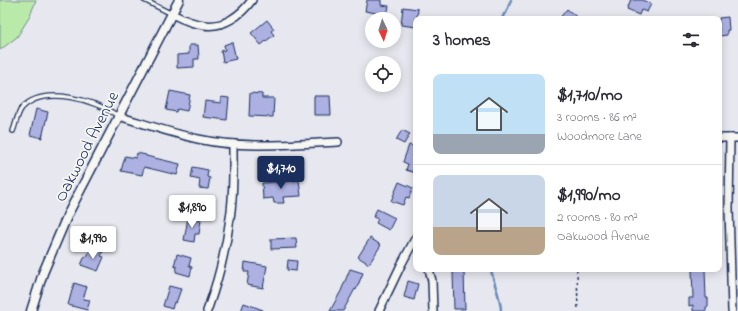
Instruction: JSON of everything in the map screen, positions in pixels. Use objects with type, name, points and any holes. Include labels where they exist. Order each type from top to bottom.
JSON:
[{"type":"street","name":"Oakwood Avenue","points":[[31,311],[43,273],[68,214],[179,0]]},
{"type":"street","points":[[172,14],[189,22],[205,26],[222,23],[235,18],[252,0]]},
{"type":"street","points":[[118,116],[199,140],[233,144],[338,142]]},
{"type":"street","points":[[722,138],[738,138]]},
{"type":"street","points":[[730,138],[729,209],[732,311]]},
{"type":"street","points":[[207,311],[221,269],[230,218],[233,144]]},
{"type":"street","points":[[379,311],[401,265],[413,247]]},
{"type":"street","points":[[430,272],[432,281],[433,311]]},
{"type":"lane","points":[[144,0],[172,14]]},
{"type":"lane","points":[[13,131],[18,114],[22,108],[28,103],[51,96],[82,100],[110,110],[118,116]]},
{"type":"path","points":[[577,272],[578,311]]},
{"type":"green space","points":[[0,0],[36,0],[30,16],[17,37],[0,50]]},
{"type":"building","points":[[367,0],[381,0],[381,5],[389,6],[388,12],[365,11]]},
{"type":"building","points":[[631,0],[642,0],[651,4],[647,12],[641,10],[639,15],[627,10]]},
{"type":"building","points":[[403,7],[418,9],[417,16],[413,16],[413,27],[401,25]]},
{"type":"building","points":[[567,9],[575,16],[561,16]]},
{"type":"building","points":[[728,17],[729,30],[727,30],[727,35],[722,36],[722,18]]},
{"type":"building","points":[[267,20],[274,29],[271,31],[274,35],[261,45],[251,33]]},
{"type":"building","points":[[232,42],[236,59],[223,62],[221,51],[225,50],[224,45]]},
{"type":"building","points":[[189,45],[198,45],[199,59],[194,59],[194,67],[177,68],[177,55],[189,54]]},
{"type":"building","points":[[170,91],[190,95],[187,111],[177,109],[176,112],[166,110]]},
{"type":"building","points":[[250,93],[262,94],[262,98],[274,98],[273,117],[249,116]]},
{"type":"building","points":[[314,96],[330,96],[331,115],[314,115]]},
{"type":"building","points":[[221,97],[229,98],[227,120],[203,117],[205,101],[221,103]]},
{"type":"building","points":[[36,109],[48,112],[42,138],[30,135]]},
{"type":"building","points":[[402,130],[410,134],[404,144],[396,140]]},
{"type":"building","points":[[409,145],[413,146],[413,172],[406,170],[408,164],[403,162]]},
{"type":"building","points":[[137,153],[180,164],[177,175],[144,167],[142,175],[121,171],[125,156],[136,158]]},
{"type":"building","points":[[193,167],[208,170],[207,177],[210,178],[208,189],[199,188],[200,180],[191,178]]},
{"type":"building","points":[[299,180],[301,196],[283,197],[284,203],[274,203],[273,198],[263,199],[262,183]]},
{"type":"building","points":[[399,182],[413,188],[409,198],[406,197],[403,205],[391,201]]},
{"type":"building","points":[[377,209],[395,218],[389,230],[376,223],[378,219],[373,217]]},
{"type":"building","points":[[188,218],[201,220],[199,234],[195,234],[194,242],[184,240]]},
{"type":"building","points":[[296,238],[297,248],[271,249],[271,239]]},
{"type":"building","points":[[370,238],[381,245],[369,264],[358,257]]},
{"type":"building","points":[[91,247],[103,252],[101,256],[104,257],[98,271],[81,265],[85,256],[87,257]]},
{"type":"building","points":[[177,254],[191,258],[189,266],[192,267],[190,276],[176,272],[177,267],[174,266]]},
{"type":"building","points":[[288,260],[297,261],[296,271],[287,270]]},
{"type":"building","points":[[245,262],[267,266],[263,288],[247,285],[249,272],[244,272]]},
{"type":"building","points":[[350,269],[363,273],[356,290],[355,289],[343,311],[330,311],[341,291]]},
{"type":"building","points":[[453,272],[464,272],[465,309],[454,309]]},
{"type":"building","points":[[692,272],[705,272],[706,298],[708,298],[708,307],[706,307],[706,311],[693,311],[693,305],[689,306],[689,298],[693,298]]},
{"type":"building","points":[[408,281],[418,284],[414,300],[404,297]]},
{"type":"building","points":[[74,283],[87,287],[83,299],[90,300],[87,310],[68,305]]},
{"type":"building","points":[[169,286],[181,289],[172,309],[163,306]]},
{"type":"building","points":[[244,303],[263,310],[263,311],[241,311]]},
{"type":"waterway","points":[[503,16],[506,13],[511,0]]},
{"type":"waterway","points":[[492,272],[500,300],[501,311]]}]
